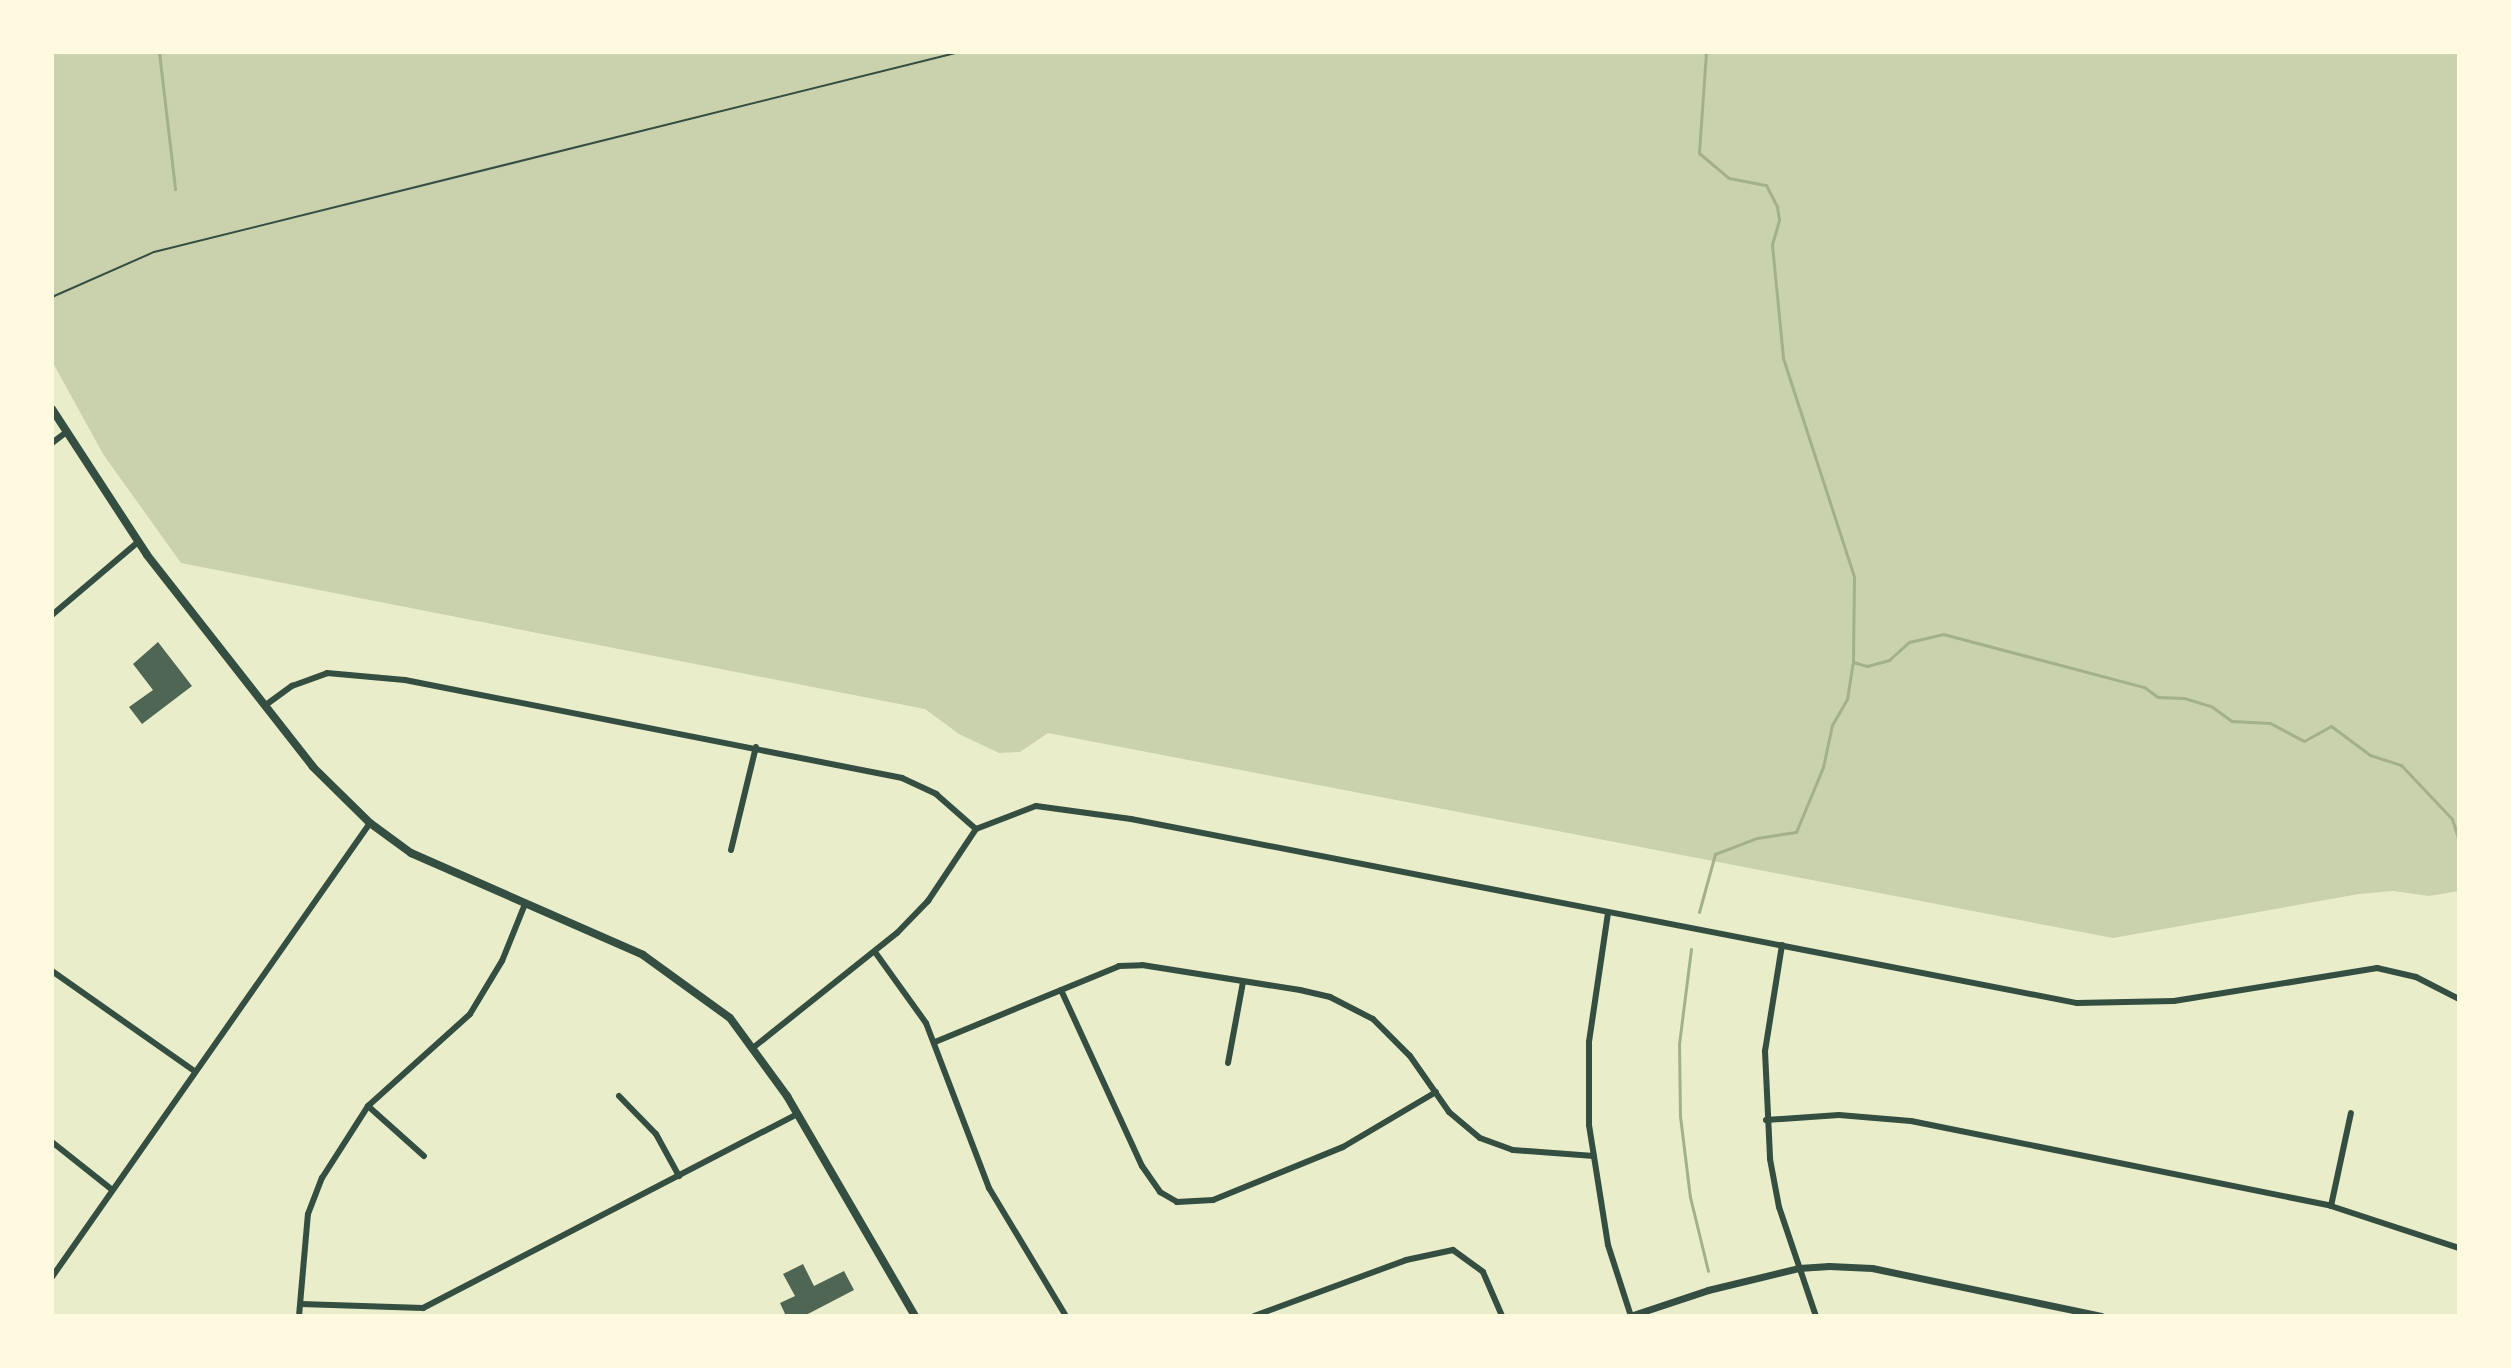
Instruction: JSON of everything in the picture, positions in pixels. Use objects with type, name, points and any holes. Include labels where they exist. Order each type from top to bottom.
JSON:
[{"type":"main road","points":[[52,409],[64,434],[138,542],[313,767],[370,823],[411,853],[605,936],[667,970],[730,1018],[754,1047],[798,1114],[915,1316]]},
{"type":"street","points":[[52,443],[64,434]]},
{"type":"street","points":[[52,615],[138,542]]},
{"type":"street","points":[[267,704],[304,679],[340,671],[756,747],[902,778],[936,794],[976,829]]},
{"type":"street","points":[[731,850],[756,747]]},
{"type":"street","points":[[754,1047],[875,952],[928,901],[976,829],[1021,809],[1053,806],[2092,1004],[2174,1001],[2377,968],[2416,977],[2459,999]]},
{"type":"street","points":[[52,1277],[193,1070],[370,823]]},
{"type":"street","points":[[299,1316],[314,1197],[368,1106],[470,1014],[502,961],[525,904]]},
{"type":"street","points":[[1608,913],[1589,1042],[1594,1156],[1608,1245],[1630,1316],[1799,1268],[1872,1268],[2101,1316]]},
{"type":"street","points":[[1782,945],[1766,1027],[1766,1120],[1774,1182],[1816,1316]]},
{"type":"street","points":[[875,952],[935,1042],[962,1127],[989,1188],[1066,1316]]},
{"type":"street","points":[[935,1042],[1099,972],[1142,965],[1330,997],[1373,1019],[1410,1056],[1467,1129],[1496,1145],[1594,1156]]},
{"type":"street","points":[[52,971],[193,1070]]},
{"type":"street","points":[[1228,1063],[1243,982]]},
{"type":"street","points":[[1061,990],[1142,1166],[1160,1192],[1177,1202],[1213,1200],[1343,1147],[1436,1092]]},
{"type":"street","points":[[619,1096],[656,1134],[679,1176]]},
{"type":"street","points":[[368,1106],[424,1156]]},
{"type":"street","points":[[2331,1206],[2351,1113]]},
{"type":"street","points":[[301,1304],[423,1308],[798,1114]]},
{"type":"street","points":[[1766,1120],[1839,1115],[1896,1119],[2331,1206],[2459,1248]]},
{"type":"street","points":[[52,1142],[111,1189]]},
{"type":"street","points":[[1254,1316],[1439,1250],[1453,1250],[1473,1261],[1483,1272],[1502,1316]]},
{"type":"path","points":[[52,297],[154,252],[960,52]]},
{"type":"green space","points":[[52,52],[2459,52],[2459,891],[2429,896],[2393,891],[2359,894],[2113,938],[1048,733],[1020,752],[999,753],[959,734],[925,709],[181,563],[103,454],[52,361]]},
{"type":"building","points":[[158,642],[192,686],[142,724],[129,707],[153,690],[133,664]]},
{"type":"building","points":[[803,1264],[814,1286],[844,1271],[854,1290],[804,1316],[786,1316],[780,1303],[795,1296],[783,1274]]},
{"type":"waterway","points":[[159,52],[175,189]]},
{"type":"waterway","points":[[1706,52],[1699,153],[1729,178],[1766,185],[1777,207],[1779,220],[1772,245],[1783,358],[1854,577],[1853,662],[1867,666],[1889,660],[1909,642],[1943,634],[2144,687],[2158,697],[2184,698],[2211,706],[2232,721],[2270,723],[2304,741],[2331,726],[2370,755],[2401,765],[2452,819],[2459,840]]},
{"type":"waterway","points":[[1699,912],[1715,854],[1757,838],[1796,832],[1823,767],[1832,725],[1847,699],[1853,663]]},
{"type":"waterway","points":[[1691,949],[1679,1044],[1680,1116],[1690,1197],[1708,1271]]}]
